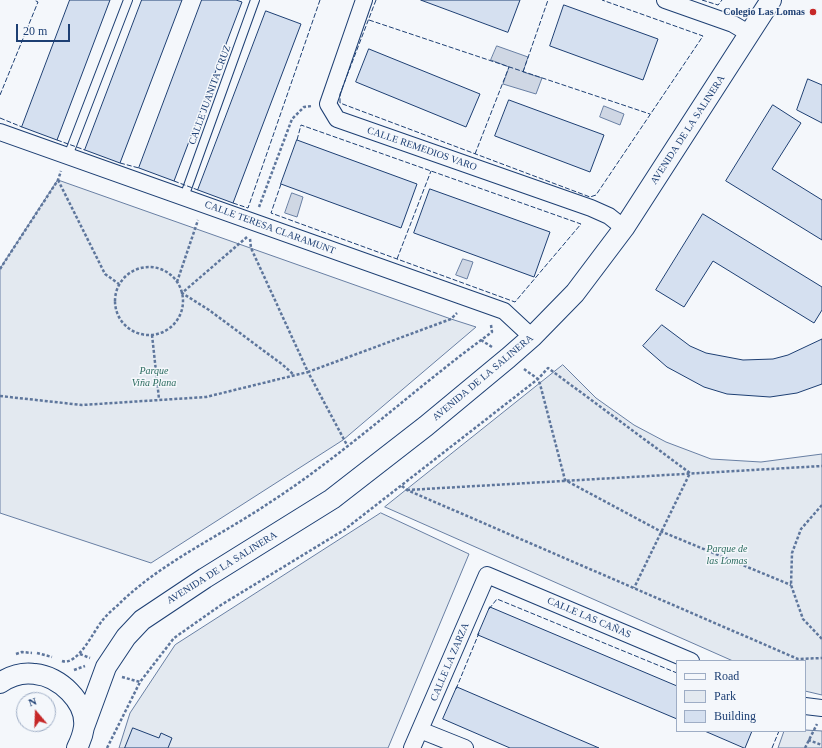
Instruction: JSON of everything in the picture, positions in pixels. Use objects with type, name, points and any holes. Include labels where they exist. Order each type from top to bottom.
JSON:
[{"type":"street","name":"CALLE REMEDIOS VARO","points":[[364,0],[328,104],[337,119],[591,208],[609,216],[624,228]]},
{"type":"street","points":[[665,0],[733,24],[750,34]]},
{"type":"street","name":"AVENIDA DE LA SALINERA","points":[[77,748],[84,727],[101,660],[142,620],[205,578],[332,499],[426,426],[508,358],[525,331],[575,293],[624,228],[771,0]]},
{"type":"street","name":"CALLE TERESA CLARAMUNT","points":[[0,132],[65,162],[184,197],[504,311],[525,331]]},
{"type":"street","name":"CALLE LAS CAÑAS","points":[[487,575],[689,660]]},
{"type":"street","name":"CALLE LA ZARZA","points":[[412,748],[487,575]]},
{"type":"street","name":"AVENIDA DE LA SALINERA","points":[[68,679],[87,682],[98,675],[101,660]]},
{"type":"street","points":[[0,683],[19,674],[36,674],[68,679],[80,708],[84,727]]},
{"type":"street","points":[[806,707],[820,714]]},
{"type":"street","points":[[420,730],[465,748]]},
{"type":"lane","points":[[65,162],[128,0]]},
{"type":"lane","name":"CALLE JUANITA CRUZ","points":[[184,197],[255,0]]},
{"type":"path","points":[[0,270],[58,180],[65,162]]},
{"type":"path","points":[[58,180],[105,274],[119,284]]},
{"type":"path","points":[[177,282],[200,217]]},
{"type":"path","points":[[182,293],[250,234],[243,232]]},
{"type":"path","points":[[148,267],[159,269],[169,274],[177,282],[182,293],[183,305],[179,316],[173,325],[164,332],[152,335],[140,334],[129,329],[120,320],[115,308],[115,296],[119,284],[126,275],[136,269],[148,267]]},
{"type":"path","points":[[182,293],[215,315],[282,365],[294,376]]},
{"type":"path","points":[[0,396],[82,405],[206,397],[308,372],[451,319],[460,310]]},
{"type":"path","points":[[15,654],[22,652],[46,654],[64,662],[72,661],[80,654],[103,620],[134,590],[187,554],[269,503],[348,447],[492,332],[491,323]]},
{"type":"path","points":[[486,352],[525,331]]},
{"type":"path","points":[[152,335],[159,399]]},
{"type":"path","points":[[508,358],[538,378],[565,480],[660,531],[791,585]]},
{"type":"path","points":[[107,748],[140,682],[174,638],[221,605],[344,530],[538,378],[548,368],[690,473]]},
{"type":"path","points":[[308,372],[348,447]]},
{"type":"path","points":[[407,490],[822,466]]},
{"type":"path","points":[[634,588],[660,531],[690,473]]},
{"type":"path","points":[[402,486],[407,490],[798,659],[822,658]]},
{"type":"path","points":[[822,505],[801,529],[792,553],[791,585],[803,620],[822,639]]},
{"type":"path","points":[[68,679],[77,670],[101,660]]},
{"type":"path","points":[[805,748],[820,714]]},
{"type":"path","points":[[808,740],[822,745]]},
{"type":"green space","name":"Parque Viña Plana","points":[[58,180],[476,327],[343,440],[151,563],[0,513],[0,269]]},
{"type":"green space","name":"Parque de las Lomas","points":[[563,365],[596,398],[634,425],[666,442],[711,459],[761,462],[822,454],[822,695],[806,691],[806,660],[731,660],[385,507]]},
{"type":"green space","points":[[381,513],[469,554],[388,748],[119,748],[130,713],[175,645]]},
{"type":"green space","points":[[806,730],[822,731],[822,748],[778,748],[784,732],[806,732]]},
{"type":"shaded area","points":[[497,46],[528,57],[523,72],[542,78],[536,94],[503,84],[509,67],[491,60]]},
{"type":"shaded area","points":[[604,106],[624,114],[620,125],[600,117]]},
{"type":"shaded area","points":[[292,193],[303,197],[297,217],[285,213]]},
{"type":"shaded area","points":[[463,259],[473,262],[467,279],[456,275]]},
{"type":"building","points":[[70,0],[110,0],[57,140],[22,127]]},
{"type":"building","points":[[142,0],[182,0],[120,163],[85,150]]},
{"type":"building","points":[[202,0],[236,0],[242,2],[174,181],[139,168]]},
{"type":"building","points":[[421,0],[520,0],[508,32]]},
{"type":"building","points":[[564,5],[658,39],[643,80],[550,46]]},
{"type":"building","points":[[266,11],[301,24],[233,203],[198,190]]},
{"type":"building","points":[[369,49],[480,94],[466,127],[356,82]]},
{"type":"building","points":[[808,79],[822,85],[822,123],[797,110]]},
{"type":"building","points":[[509,100],[604,135],[590,172],[495,136]]},
{"type":"building","points":[[773,105],[801,123],[772,169],[822,200],[822,240],[726,181]]},
{"type":"building","points":[[297,140],[417,184],[401,228],[281,184]]},
{"type":"building","points":[[430,189],[550,232],[534,277],[414,233]]},
{"type":"building","points":[[703,214],[822,287],[822,310],[814,323],[713,261],[684,307],[656,290]]},
{"type":"building","points":[[662,325],[690,346],[706,353],[743,360],[773,359],[788,355],[822,339],[822,384],[797,393],[770,397],[727,394],[704,387],[667,367],[643,346]]},
{"type":"building","points":[[490,607],[676,686],[676,719],[478,635]]},
{"type":"building","points":[[457,687],[599,748],[510,748],[443,719]]},
{"type":"building","points":[[133,728],[159,738],[161,733],[172,738],[168,748],[125,748]]},
{"type":"building","points":[[707,732],[752,732],[745,748]]},
{"type":"fence","points":[[0,95],[38,2],[34,0]]},
{"type":"fence","points":[[233,203],[248,208],[320,0]]},
{"type":"fence","points":[[376,0],[340,94],[340,103],[590,197],[596,195],[703,36],[602,0]]},
{"type":"fence","points":[[523,72],[548,0]]},
{"type":"fence","points":[[702,0],[718,5],[722,0]]},
{"type":"fence","points":[[369,20],[650,114]]},
{"type":"fence","points":[[475,154],[509,67]]},
{"type":"fence","points":[[0,118],[22,127]]},
{"type":"fence","points":[[281,184],[271,213],[515,302],[581,224],[301,125],[297,140]]},
{"type":"fence","points":[[57,140],[85,150]]},
{"type":"fence","points":[[120,163],[139,168]]},
{"type":"fence","points":[[397,259],[431,171]]},
{"type":"fence","points":[[174,181],[198,190]]},
{"type":"fence","points":[[489,609],[497,599],[676,673]]},
{"type":"fence","points":[[456,689],[479,633]]},
{"type":"fence","points":[[772,748],[779,732]]},
{"type":"place","name":"Colegio Las Lomas","points":[[813,12]]}]
